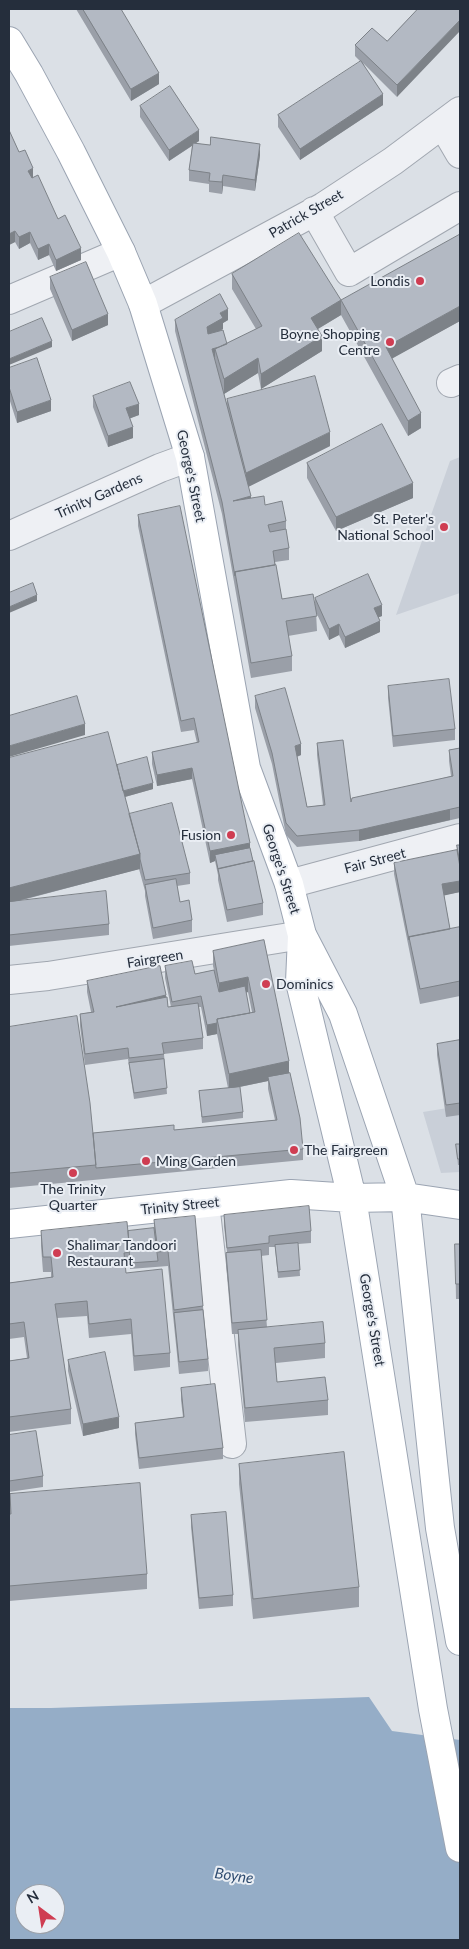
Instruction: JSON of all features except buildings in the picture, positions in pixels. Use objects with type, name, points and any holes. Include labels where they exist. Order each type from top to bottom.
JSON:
[{"type":"main road","name":"George's Street","points":[[9,42],[39,92],[121,252],[143,304],[190,457],[246,768],[289,884],[302,935],[343,1014],[405,1197],[440,1528],[460,1641]]},
{"type":"main road","name":"George's Street","points":[[302,935],[300,982],[352,1198],[433,1709],[460,1848]]},
{"type":"main road","name":"Trinity Street","points":[[9,1224],[290,1194],[352,1198],[405,1197],[460,1205]]},
{"type":"street","points":[[452,118],[460,154]]},
{"type":"street","name":"Patrick Street","points":[[143,304],[314,211],[394,161],[452,118]]},
{"type":"street","points":[[314,211],[349,272],[460,206]]},
{"type":"street","points":[[9,300],[121,252]]},
{"type":"street","name":"Trinity Gardens","points":[[9,536],[160,468],[190,457]]},
{"type":"street","name":"Fair Street","points":[[289,884],[460,838]]},
{"type":"street","name":"Fairgreen","points":[[9,980],[48,976],[302,935]]},
{"type":"street","points":[[205,1203],[232,1444]]},
{"type":"shaded area","name":"St. Peter's National School","points":[[460,457],[460,593],[396,615],[450,461]]},
{"type":"shaded area","points":[[460,1106],[460,1172],[441,1173],[423,1112]]},
{"type":"water","name":"Boyne","points":[[369,1697],[392,1731],[460,1740],[460,1940],[9,1940],[9,1708]]},
{"type":"place","name":"Londis","points":[[420,281]]},
{"type":"place","name":"Boyne Shopping Centre","points":[[390,342]]},
{"type":"place","name":"St. Peter's National School","points":[[444,527]]},
{"type":"place","name":"Fusion","points":[[231,835]]},
{"type":"place","name":"Dominics","points":[[266,984]]},
{"type":"place","name":"The Fairgreen","points":[[294,1150]]},
{"type":"place","name":"Ming Garden","points":[[146,1161]]},
{"type":"place","name":"The Trinity Quarter","points":[[73,1173]]},
{"type":"place","name":"Shalimar Tandoori Restaurant","points":[[57,1253]]}]
